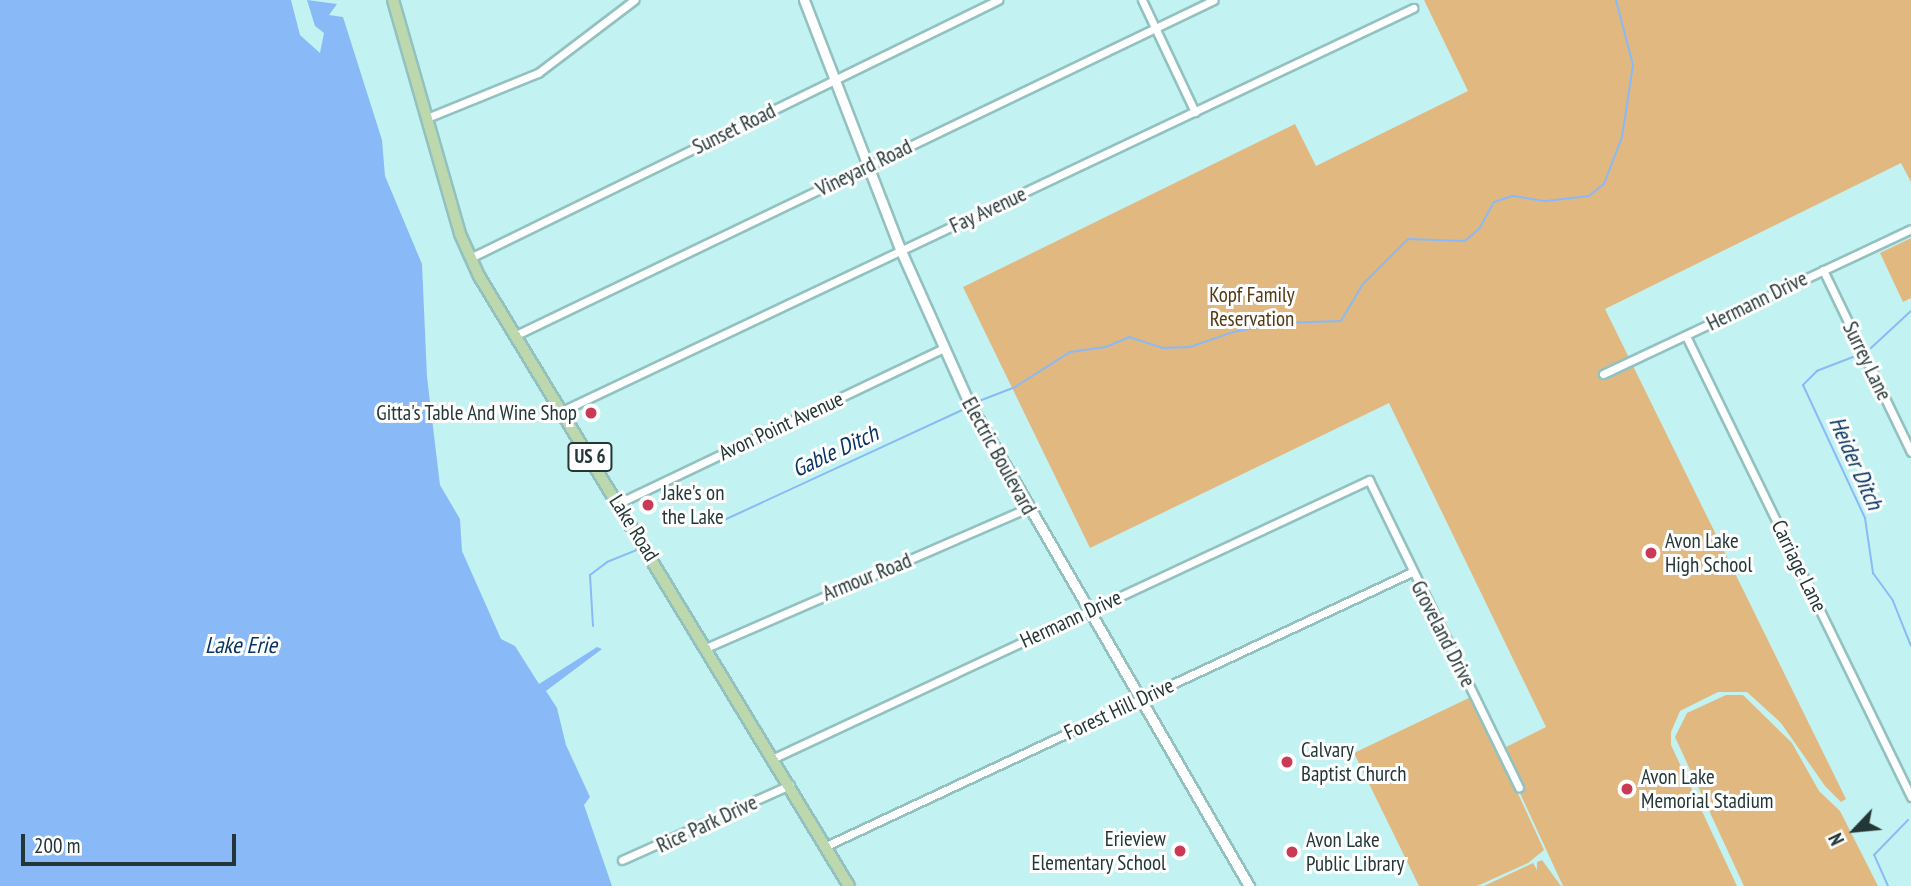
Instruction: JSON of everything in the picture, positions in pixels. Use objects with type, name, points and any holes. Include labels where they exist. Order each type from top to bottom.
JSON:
[{"type":"main road","name":"Lake Road","points":[[393,0],[470,258],[514,336],[708,647],[849,886]]},
{"type":"street","points":[[427,118],[538,73],[634,0]]},
{"type":"street","name":"Electric Boulevard","points":[[804,0],[901,251],[943,349],[1027,508],[1249,886]]},
{"type":"street","name":"Sunset Road","points":[[470,258],[998,0]]},
{"type":"street","points":[[1142,0],[1195,112]]},
{"type":"street","name":"Vineyard Road","points":[[514,336],[1214,0]]},
{"type":"street","name":"Fay Avenue","points":[[562,411],[1195,112],[1413,3]]},
{"type":"street","name":"Hermann Drive","points":[[1603,374],[1911,229]]},
{"type":"street","name":"Surrey Lane","points":[[1823,270],[1911,452]]},
{"type":"street","name":"Carriage Lane","points":[[1686,336],[1911,797]]},
{"type":"street","name":"Avon Point Avenue","points":[[619,503],[943,349]]},
{"type":"street","name":"Hermann Drive","points":[[774,758],[1369,480]]},
{"type":"street","name":"Groveland Drive","points":[[1369,480],[1519,787]]},
{"type":"street","name":"Armour Road","points":[[708,647],[1027,508]]},
{"type":"street","name":"Forest Hill Drive","points":[[826,846],[1412,572]]},
{"type":"street","name":"Rice Park Drive","points":[[622,860],[648,852],[790,785]]},
{"type":"green space","name":"Kopf Family Reservation","points":[[1424,0],[1911,0],[1911,182],[1901,163],[1605,309],[1846,799],[1841,802],[1825,786],[1781,723],[1747,692],[1718,692],[1680,711],[1671,732],[1671,745],[1737,886],[1563,886],[1500,750],[1546,727],[1389,403],[1090,548],[963,287],[1295,124],[1316,166],[1468,91]]},
{"type":"green space","points":[[1911,238],[1911,298],[1903,302],[1880,253]]},
{"type":"green space","points":[[1726,695],[1743,695],[1792,743],[1819,791],[1840,811],[1878,886],[1744,886],[1675,737],[1687,713]]},
{"type":"green space","points":[[1473,696],[1544,850],[1528,863],[1477,886],[1419,886],[1354,753]]},
{"type":"green space","points":[[1542,860],[1561,886],[1484,886],[1533,863],[1537,870],[1537,862]]},
{"type":"water","name":"Lake Erie","points":[[0,0],[291,0],[300,35],[320,53],[324,33],[315,26],[307,0],[337,4],[329,15],[343,17],[382,140],[385,176],[422,264],[427,377],[440,485],[460,519],[462,551],[501,639],[515,646],[539,684],[597,647],[602,649],[546,691],[557,708],[566,745],[590,797],[584,805],[612,886],[0,886]]},
{"type":"waterway","name":"Gable Ditch","points":[[979,401],[1015,387],[1070,352],[1106,347],[1129,337],[1163,348],[1190,347],[1233,332],[1282,323],[1341,321],[1363,284],[1408,239],[1465,241],[1479,229],[1494,202],[1513,196],[1546,201],[1589,196],[1604,184],[1622,137],[1633,65],[1616,0]]},
{"type":"waterway","name":"Heider Ditch","points":[[1871,348],[1911,311]]},
{"type":"waterway","name":"Heider Ditch","points":[[1853,357],[1817,371],[1803,385],[1865,518],[1873,573],[1893,601],[1911,646]]},
{"type":"waterway","name":"Gable Ditch","points":[[722,521],[962,410]]},
{"type":"waterway","name":"Gable Ditch","points":[[593,626],[590,575],[607,562],[636,550]]},
{"type":"waterway","name":"Heider Ditch","points":[[1888,886],[1874,855],[1908,820]]},
{"type":"place","name":"Gitta's Table And Wine Shop","points":[[591,413]]},
{"type":"place","name":"Jake's on the Lake","points":[[648,505]]},
{"type":"place","name":"Avon Lake High School","points":[[1651,553]]},
{"type":"place","name":"Calvary Baptist Church","points":[[1287,762]]},
{"type":"place","name":"Avon Lake Memorial Stadium","points":[[1627,789]]},
{"type":"place","name":"Erieview Elementary School","points":[[1180,851]]},
{"type":"place","name":"Avon Lake Public Library","points":[[1292,852]]}]
